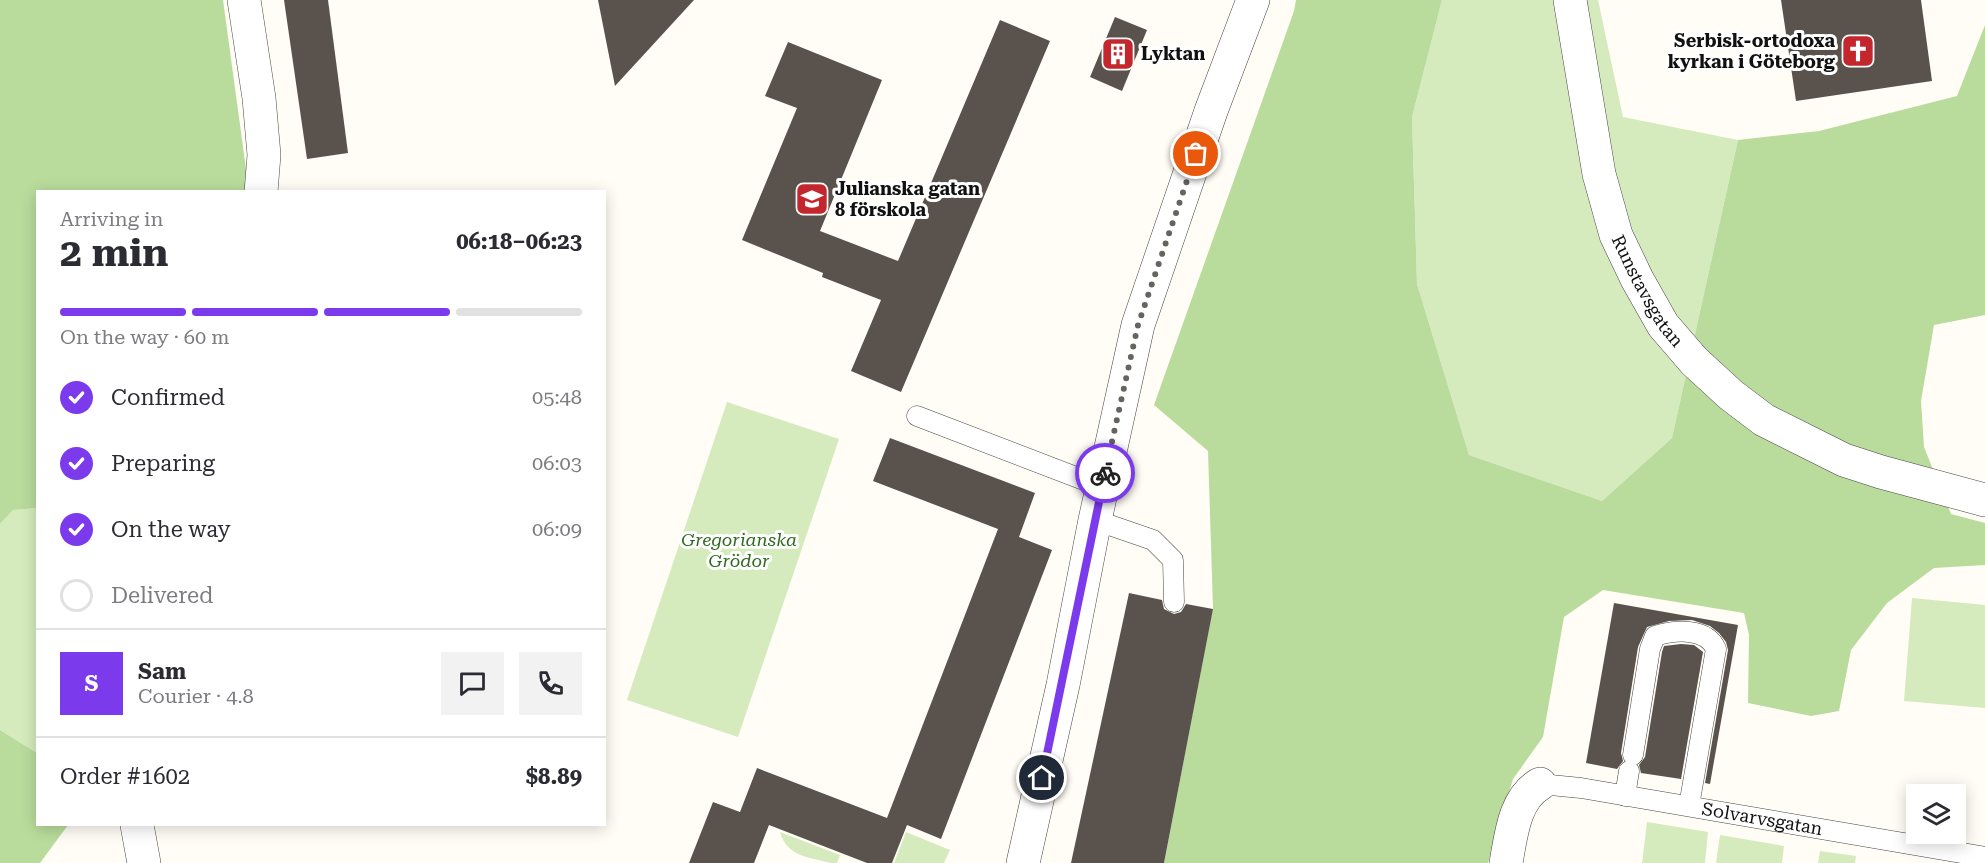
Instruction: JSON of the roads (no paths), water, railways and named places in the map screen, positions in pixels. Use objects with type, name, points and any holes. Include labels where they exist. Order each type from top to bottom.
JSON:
[{"type":"street","points":[[244,0],[259,98],[264,155],[261,190]]},
{"type":"street","points":[[1023,863],[1063,685],[1095,520],[1138,325],[1211,111],[1253,0]]},
{"type":"street","name":"Runstavsgatan","points":[[1570,0],[1599,174],[1616,236],[1663,325],[1694,361],[1731,395],[1764,420],[1844,460],[1985,500]]},
{"type":"street","name":"Runstavsgatan","points":[[1881,472],[1985,478]]},
{"type":"street","points":[[1506,863],[1512,828],[1525,797],[1531,789],[1540,784]]},
{"type":"street","points":[[137,826],[144,863]]},
{"type":"lane","points":[[917,416],[1102,487]]},
{"type":"lane","points":[[1095,520],[1153,540],[1173,560],[1174,602]]},
{"type":"lane","points":[[1625,796],[1650,649],[1655,636],[1666,633],[1700,633],[1712,641],[1716,649],[1689,806]]},
{"type":"lane","name":"Solvarvsgatan","points":[[1540,784],[1558,784],[1985,857]]},
{"type":"place","name":"Serbisk-ortodoxa kyrkan i Göteborg","points":[[1858,51]]},
{"type":"place","name":"Lyktan","points":[[1118,54]]},
{"type":"place","name":"Julianska gatan 8 förskola","points":[[812,199]]},
{"type":"park label","name":"Gregorianska Grödor","points":[[739,550]]}]
